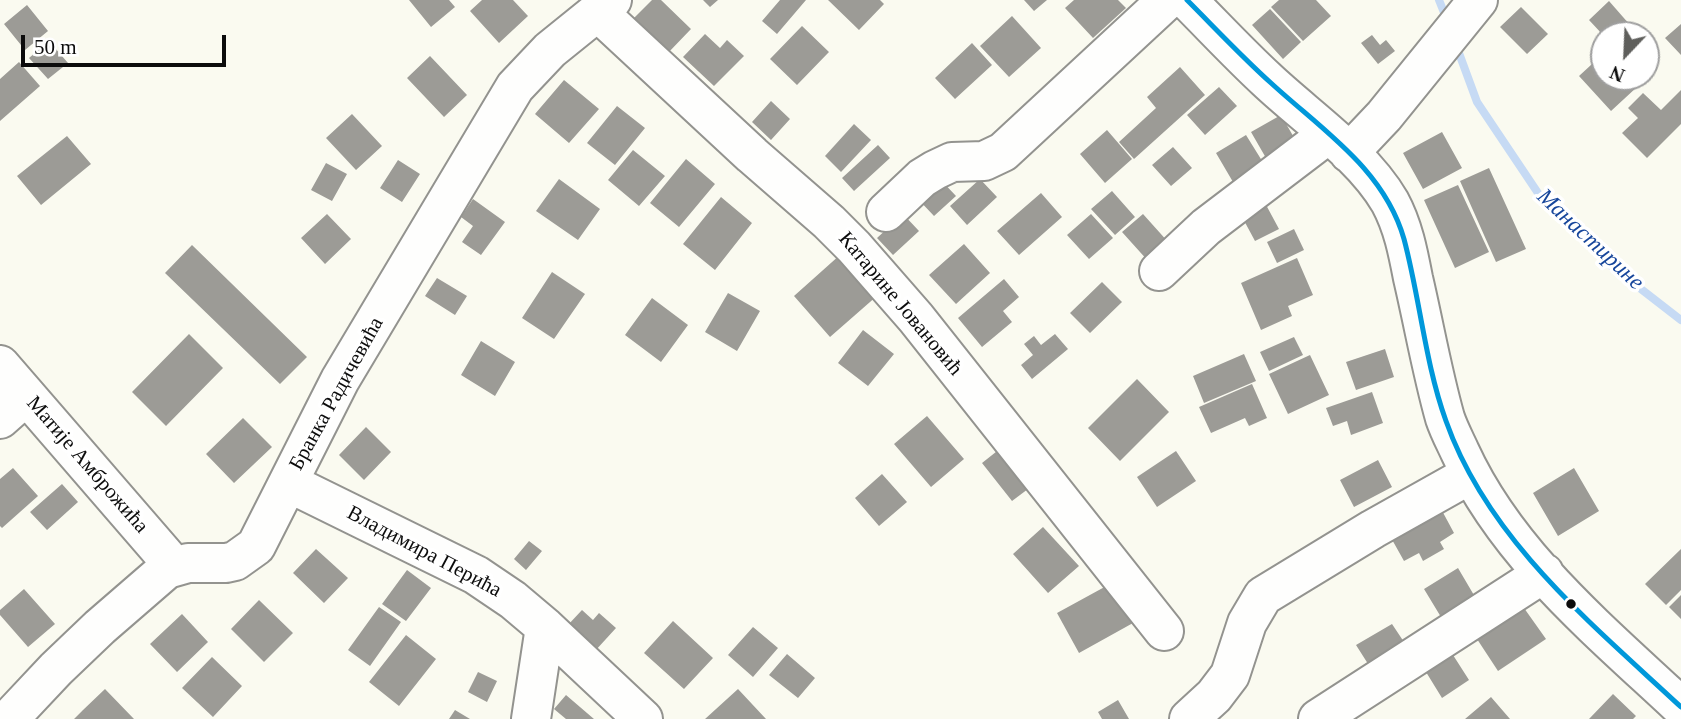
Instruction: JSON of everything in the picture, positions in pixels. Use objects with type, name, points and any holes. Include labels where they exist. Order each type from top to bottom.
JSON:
[{"type":"street","points":[[886,212],[922,178],[935,170],[952,162],[984,161],[1003,152],[1167,0]]},
{"type":"street","points":[[1187,0],[1265,78],[1338,144],[1375,182],[1390,202],[1399,221],[1446,422],[1471,474],[1507,531],[1544,573],[1595,626],[1681,707]]},
{"type":"street","points":[[1159,271],[1206,227],[1384,116],[1473,5]]},
{"type":"street","name":"Бранка Радичевића","points":[[174,566],[188,563],[226,563],[243,556],[256,546],[340,380],[515,87],[550,50],[605,6]]},
{"type":"street","name":"Катарине Јовановић","points":[[605,6],[752,155],[854,247],[916,318],[1164,631]]},
{"type":"street","name":"Матије Амброжића","points":[[0,365],[13,407],[174,566]]},
{"type":"street","points":[[1189,719],[1214,696],[1230,675],[1247,623],[1264,596],[1373,529],[1471,474]]},
{"type":"street","name":"Владимира Перића","points":[[289,483],[476,575],[513,600],[545,627],[643,719]]},
{"type":"street","points":[[9,719],[100,627],[159,575],[174,566]]},
{"type":"street","points":[[1318,719],[1544,573]]},
{"type":"street","points":[[531,719],[545,627]]},
{"type":"building","points":[[409,0],[449,0],[455,7],[431,27]]},
{"type":"building","points":[[482,0],[513,0],[528,16],[499,43],[470,11]]},
{"type":"building","points":[[652,0],[661,0],[691,29],[667,54],[632,20]]},
{"type":"building","points":[[703,0],[718,0],[710,7]]},
{"type":"building","points":[[780,0],[806,0],[777,34],[762,21]]},
{"type":"building","points":[[828,0],[880,0],[884,4],[859,30]]},
{"type":"building","points":[[1024,0],[1047,0],[1034,11]]},
{"type":"building","points":[[1074,0],[1118,0],[1126,8],[1093,38],[1065,8]]},
{"type":"building","points":[[1279,0],[1316,0],[1331,16],[1303,41],[1271,7]]},
{"type":"building","points":[[1609,1],[1626,21],[1590,21]]},
{"type":"building","points":[[27,5],[48,31],[25,50],[4,24]]},
{"type":"building","points":[[1521,7],[1548,34],[1527,54],[1500,27]]},
{"type":"building","points":[[1270,9],[1301,42],[1283,59],[1252,25]]},
{"type":"building","points":[[1012,16],[1041,48],[1009,77],[980,46]]},
{"type":"building","points":[[1681,24],[1681,55],[1665,38]]},
{"type":"building","points":[[802,26],[829,52],[797,85],[770,59]]},
{"type":"building","points":[[705,34],[720,48],[727,40],[744,56],[714,86],[683,57]]},
{"type":"building","points":[[1372,35],[1380,45],[1386,40],[1395,51],[1378,64],[1361,43]]},
{"type":"building","points":[[49,41],[68,63],[48,79],[29,58]]},
{"type":"building","points":[[972,43],[992,65],[955,99],[935,78]]},
{"type":"building","points":[[430,56],[467,95],[444,117],[407,78]]},
{"type":"building","points":[[19,62],[40,86],[0,121],[0,79]]},
{"type":"building","points":[[1590,66],[1590,88],[1579,76]]},
{"type":"building","points":[[1180,67],[1205,95],[1134,159],[1119,142],[1156,108],[1147,97]]},
{"type":"building","points":[[564,80],[599,109],[569,143],[535,114]]},
{"type":"building","points":[[1219,87],[1237,106],[1205,135],[1187,115]]},
{"type":"building","points":[[1681,90],[1681,124],[1647,158],[1622,133],[1638,118],[1628,108],[1643,93],[1661,110]]},
{"type":"building","points":[[1593,91],[1633,91],[1611,111]]},
{"type":"building","points":[[771,101],[790,119],[771,140],[752,122]]},
{"type":"building","points":[[617,106],[645,128],[615,165],[587,143]]},
{"type":"building","points":[[352,114],[382,146],[356,170],[326,138]]},
{"type":"building","points":[[1281,115],[1296,141],[1266,158],[1251,132]]},
{"type":"building","points":[[854,124],[871,140],[841,172],[825,156]]},
{"type":"building","points":[[1107,130],[1132,159],[1105,183],[1080,154]]},
{"type":"building","points":[[1442,132],[1462,168],[1423,189],[1403,153]]},
{"type":"building","points":[[1246,135],[1264,164],[1233,182],[1216,153]]},
{"type":"building","points":[[67,136],[91,164],[41,205],[17,176]]},
{"type":"building","points":[[878,145],[890,158],[854,191],[842,178]]},
{"type":"building","points":[[1173,147],[1192,168],[1171,186],[1152,165]]},
{"type":"building","points":[[633,150],[665,176],[639,206],[608,180]]},
{"type":"building","points":[[686,159],[715,184],[679,227],[650,203]]},
{"type":"building","points":[[398,160],[420,174],[402,202],[380,188]]},
{"type":"building","points":[[326,163],[347,174],[332,201],[311,190]]},
{"type":"building","points":[[1489,168],[1526,249],[1496,262],[1460,181]]},
{"type":"building","points":[[939,178],[956,196],[934,216],[917,198]]},
{"type":"building","points":[[559,179],[600,209],[578,240],[536,211]]},
{"type":"building","points":[[980,179],[997,197],[967,225],[950,206]]},
{"type":"building","points":[[1458,185],[1489,252],[1455,268],[1424,200]]},
{"type":"building","points":[[1112,191],[1135,217],[1115,235],[1091,209]]},
{"type":"building","points":[[1041,193],[1062,217],[1019,255],[997,231]]},
{"type":"building","points":[[721,197],[752,223],[715,270],[683,244]]},
{"type":"building","points":[[473,199],[505,222],[481,255],[462,242],[473,226],[461,217]]},
{"type":"building","points":[[1265,203],[1279,229],[1255,241],[1241,215]]},
{"type":"building","points":[[327,214],[351,239],[325,264],[301,238]]},
{"type":"building","points":[[903,214],[919,231],[893,255],[877,238]]},
{"type":"building","points":[[1091,214],[1113,238],[1089,259],[1067,235]]},
{"type":"building","points":[[1143,214],[1169,243],[1149,262],[1122,232]]},
{"type":"building","points":[[1294,229],[1304,250],[1277,263],[1267,242]]},
{"type":"building","points":[[964,244],[990,273],[956,304],[929,275]]},
{"type":"building","points":[[192,245],[307,357],[280,384],[165,273]]},
{"type":"building","points":[[841,254],[878,295],[830,337],[794,296]]},
{"type":"building","points":[[1297,258],[1313,295],[1288,306],[1292,316],[1261,330],[1241,283]]},
{"type":"building","points":[[552,272],[585,294],[554,339],[522,318]]},
{"type":"building","points":[[437,278],[467,296],[455,315],[425,296]]},
{"type":"building","points":[[1004,279],[1019,297],[1003,311],[1012,322],[982,347],[958,318]]},
{"type":"building","points":[[1102,282],[1122,302],[1090,333],[1070,313]]},
{"type":"building","points":[[728,293],[760,311],[737,351],[705,332]]},
{"type":"building","points":[[652,298],[688,325],[661,362],[625,335]]},
{"type":"building","points":[[863,330],[894,354],[868,386],[838,363]]},
{"type":"building","points":[[189,334],[223,368],[166,426],[132,392]]},
{"type":"building","points":[[1055,334],[1068,349],[1032,379],[1021,365],[1033,355],[1024,344],[1034,336],[1041,345]]},
{"type":"building","points":[[1294,337],[1303,355],[1269,371],[1260,352]]},
{"type":"building","points":[[481,341],[515,362],[495,396],[461,375]]},
{"type":"building","points":[[1385,349],[1394,377],[1356,390],[1346,362]]},
{"type":"building","points":[[1244,354],[1256,381],[1204,403],[1193,376]]},
{"type":"building","points":[[1310,355],[1329,395],[1288,414],[1269,374]]},
{"type":"building","points":[[1137,379],[1169,412],[1120,461],[1088,428]]},
{"type":"building","points":[[1252,384],[1267,418],[1249,426],[1245,418],[1211,433],[1199,407]]},
{"type":"building","points":[[1372,392],[1383,423],[1351,435],[1347,421],[1333,426],[1326,408]]},
{"type":"building","points":[[927,416],[964,459],[931,487],[894,444]]},
{"type":"building","points":[[243,418],[272,447],[234,483],[206,454]]},
{"type":"building","points":[[366,427],[391,452],[364,480],[339,455]]},
{"type":"building","points":[[1006,444],[1036,483],[1012,501],[982,463]]},
{"type":"building","points":[[1176,451],[1196,481],[1157,507],[1137,477]]},
{"type":"building","points":[[1378,460],[1392,487],[1354,507],[1340,480]]},
{"type":"building","points":[[13,468],[38,496],[2,528],[0,479]]},
{"type":"building","points":[[1574,468],[1599,511],[1558,536],[1533,493]]},
{"type":"building","points":[[882,474],[907,502],[879,526],[855,498]]},
{"type":"building","points":[[62,484],[78,502],[47,530],[30,512]]},
{"type":"building","points":[[1440,507],[1454,533],[1440,542],[1444,549],[1423,561],[1419,553],[1404,561],[1390,536]]},
{"type":"building","points":[[1043,527],[1079,566],[1048,593],[1013,554]]},
{"type":"building","points":[[529,541],[542,551],[526,570],[514,559]]},
{"type":"building","points":[[316,549],[348,578],[324,603],[293,573]]},
{"type":"building","points":[[1681,549],[1681,590],[1666,605],[1645,584]]},
{"type":"building","points":[[1458,568],[1478,602],[1444,622],[1424,589]]},
{"type":"building","points":[[407,570],[431,588],[406,621],[382,604]]},
{"type":"building","points":[[1110,584],[1133,623],[1079,653],[1057,613]]},
{"type":"building","points":[[24,589],[55,624],[28,647],[0,615],[0,610]]},
{"type":"building","points":[[1681,595],[1681,619],[1669,607]]},
{"type":"building","points":[[259,600],[293,633],[264,662],[231,629]]},
{"type":"building","points":[[379,607],[401,622],[370,666],[348,650]]},
{"type":"building","points":[[1524,608],[1546,639],[1498,671],[1477,639]]},
{"type":"building","points":[[582,610],[593,620],[599,613],[616,628],[595,651],[567,626]]},
{"type":"building","points":[[182,614],[208,642],[177,672],[150,644]]},
{"type":"building","points":[[673,621],[713,658],[684,689],[644,653]]},
{"type":"building","points":[[1392,624],[1406,645],[1370,667],[1356,645]]},
{"type":"building","points":[[753,627],[778,648],[753,677],[728,655]]},
{"type":"building","points":[[406,635],[436,659],[399,706],[369,682]]},
{"type":"building","points":[[787,654],[815,678],[798,698],[769,675]]},
{"type":"building","points":[[1453,655],[1469,680],[1442,698],[1426,672]]},
{"type":"building","points":[[212,657],[242,686],[213,717],[182,688]]},
{"type":"building","points":[[478,672],[497,681],[487,702],[468,692]]},
{"type":"building","points":[[105,689],[134,719],[74,719],[83,710]]},
{"type":"building","points":[[738,689],[766,719],[705,719]]},
{"type":"building","points":[[1613,694],[1636,716],[1633,719],[1589,719]]},
{"type":"building","points":[[566,695],[594,719],[566,719],[554,709]]},
{"type":"building","points":[[1491,697],[1510,719],[1465,719]]},
{"type":"building","points":[[1118,700],[1129,719],[1102,719],[1098,712]]},
{"type":"building","points":[[455,710],[470,719],[449,719]]},
{"type":"waterway","name":"Манастирине","points":[[1439,0],[1447,20]]},
{"type":"waterway","name":"Манастирине","points":[[1456,45],[1477,102],[1542,199],[1610,265],[1681,320]]},
{"type":"transit line","points":[[1187,0],[1260,73],[1349,152],[1382,192],[1395,214],[1404,239],[1428,354],[1446,421],[1465,464],[1488,504],[1515,542],[1546,578],[1681,707]]}]
